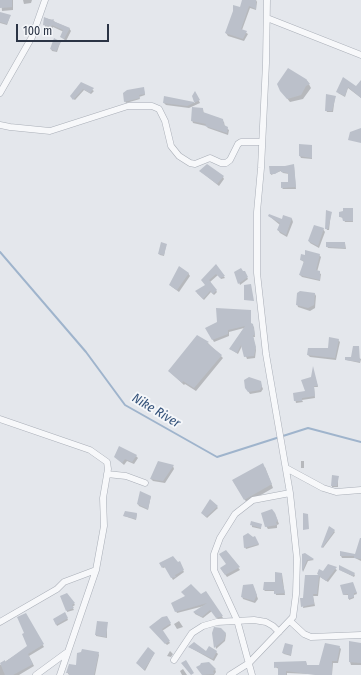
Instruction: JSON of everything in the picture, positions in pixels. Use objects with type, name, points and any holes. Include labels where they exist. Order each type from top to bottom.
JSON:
[{"type":"street","points":[[0,93],[32,37],[45,0]]},
{"type":"street","points":[[230,675],[249,663],[290,621],[295,612],[297,559],[290,493],[266,354],[257,273],[257,212],[262,142],[267,0]]},
{"type":"street","points":[[267,18],[361,55]]},
{"type":"street","points":[[0,124],[10,127],[50,131],[128,106],[152,106],[159,109],[165,121],[171,146],[179,156],[190,163],[195,164],[210,158],[221,163],[226,163],[230,160],[238,144],[241,142],[262,142]]},
{"type":"street","points":[[0,419],[90,450],[108,462],[103,498],[104,526],[96,570],[66,653],[60,675]]},
{"type":"street","points":[[286,468],[324,488],[336,492],[361,490]]},
{"type":"street","points":[[107,474],[126,476],[145,483]]},
{"type":"street","points":[[252,675],[237,620],[214,570],[214,554],[220,538],[235,514],[253,500],[290,493]]},
{"type":"street","points":[[0,622],[57,589],[64,582],[96,570]]},
{"type":"street","points":[[174,660],[192,634],[203,626],[237,620],[266,622],[279,632]]},
{"type":"street","points":[[290,621],[304,634],[311,636],[361,635]]},
{"type":"street","points":[[36,675],[66,653]]},
{"type":"building","points":[[0,0],[12,0],[12,7],[0,8]]},
{"type":"building","points":[[242,0],[256,0],[256,9],[249,6],[241,29],[247,31],[243,39],[225,33],[233,11],[233,5],[240,7]]},
{"type":"building","points":[[0,12],[11,15],[7,24],[0,22]]},
{"type":"building","points":[[44,17],[51,20],[54,19],[53,21],[70,28],[64,39],[60,37],[63,30],[52,25],[51,27],[43,25]]},
{"type":"building","points":[[54,38],[61,42],[56,51],[50,49]]},
{"type":"building","points":[[288,68],[306,79],[310,84],[306,86],[301,95],[287,99],[280,91],[277,84]]},
{"type":"building","points":[[343,77],[356,86],[361,80],[361,98],[348,87],[345,96],[336,92]]},
{"type":"building","points":[[81,82],[94,88],[90,93],[83,89],[73,100],[70,96]]},
{"type":"building","points":[[144,87],[145,94],[139,95],[140,98],[124,102],[123,93],[127,90]]},
{"type":"building","points":[[195,91],[200,100],[187,106],[163,103],[164,96],[194,102],[192,96]]},
{"type":"building","points":[[326,94],[336,96],[332,111],[325,111]]},
{"type":"building","points":[[192,107],[203,108],[203,112],[223,119],[224,125],[228,127],[227,133],[205,126],[206,124],[191,121]]},
{"type":"building","points":[[361,128],[361,143],[348,140],[350,132]]},
{"type":"building","points":[[299,144],[312,145],[312,158],[299,156]]},
{"type":"building","points":[[207,164],[224,176],[217,184],[199,171]]},
{"type":"building","points":[[294,164],[296,187],[281,188],[281,182],[288,182],[288,173],[281,172],[281,170],[275,174],[270,174],[269,166],[285,166]]},
{"type":"building","points":[[343,208],[353,208],[353,221],[343,221],[342,217],[339,217],[339,212],[343,211]]},
{"type":"building","points":[[326,210],[332,212],[328,229],[325,229]]},
{"type":"building","points":[[269,214],[282,219],[283,215],[292,218],[286,235],[277,230],[280,223],[268,216]]},
{"type":"building","points":[[314,225],[324,228],[318,246],[308,241]]},
{"type":"building","points":[[161,242],[167,244],[164,255],[158,254]]},
{"type":"building","points":[[326,242],[345,242],[345,248],[326,247]]},
{"type":"building","points":[[305,250],[320,254],[316,270],[320,271],[320,280],[299,275],[304,261],[300,260],[301,254],[305,255]]},
{"type":"building","points":[[216,264],[225,276],[220,278],[216,274],[209,280],[217,290],[213,294],[210,291],[203,299],[195,291],[205,285],[201,280]]},
{"type":"building","points":[[179,266],[189,273],[177,290],[169,285]]},
{"type":"building","points":[[241,268],[245,271],[248,277],[238,284],[234,272]]},
{"type":"building","points":[[251,284],[254,301],[244,300],[244,285]]},
{"type":"building","points":[[300,291],[315,293],[314,305],[308,308],[296,305],[297,293]]},
{"type":"building","points":[[216,308],[251,310],[251,323],[253,324],[255,335],[253,335],[256,347],[254,356],[244,357],[241,345],[237,353],[229,349],[245,326],[228,330],[228,334],[212,340],[205,328],[217,322]]},
{"type":"building","points":[[197,335],[209,342],[207,343],[222,355],[194,388],[183,381],[182,383],[168,371]]},
{"type":"building","points":[[329,337],[339,339],[335,358],[307,355],[308,348],[328,348]]},
{"type":"building","points":[[353,346],[359,346],[360,362],[345,360],[345,357],[351,357]]},
{"type":"building","points":[[313,366],[318,386],[314,386],[315,396],[302,398],[302,401],[294,401],[293,393],[305,391],[301,380],[311,377]]},
{"type":"building","points":[[249,377],[261,381],[262,386],[260,390],[248,392],[245,388],[244,380]]},
{"type":"building","points":[[119,446],[137,455],[132,462],[125,459],[122,463],[114,457]]},
{"type":"building","points":[[158,461],[174,465],[163,481],[150,479]]},
{"type":"building","points":[[263,463],[272,484],[244,500],[232,480]]},
{"type":"building","points":[[332,475],[339,476],[337,486],[331,486]]},
{"type":"building","points":[[140,491],[151,496],[148,509],[137,504]]},
{"type":"building","points":[[210,499],[218,506],[206,517],[201,513]]},
{"type":"building","points":[[272,509],[278,521],[276,522],[277,525],[265,527],[261,513]]},
{"type":"building","points":[[125,511],[137,513],[136,519],[123,516]]},
{"type":"building","points":[[303,513],[308,514],[309,529],[303,530]]},
{"type":"building","points":[[251,521],[262,524],[261,528],[250,525]]},
{"type":"building","points":[[329,526],[335,530],[322,548],[321,547]]},
{"type":"building","points":[[248,533],[253,537],[255,536],[259,544],[244,548],[243,536]]},
{"type":"building","points":[[360,538],[361,559],[354,558],[354,556],[340,556],[340,551],[355,554]]},
{"type":"building","points":[[226,550],[240,567],[225,575],[220,568],[226,564],[219,554]]},
{"type":"building","points":[[305,553],[314,559],[307,560],[302,572],[302,554]]},
{"type":"building","points":[[173,556],[178,562],[180,561],[184,570],[175,575],[176,577],[171,578],[164,566],[162,568],[159,563]]},
{"type":"building","points":[[328,564],[337,567],[326,581],[319,576],[317,594],[313,594],[314,604],[301,607],[300,598],[303,598],[305,575],[319,575],[317,574],[319,569],[323,571]]},
{"type":"building","points":[[339,565],[355,573],[353,576],[339,570]]},
{"type":"building","points":[[275,572],[282,573],[285,593],[274,594],[274,590],[263,590],[264,582],[275,582]]},
{"type":"building","points":[[353,582],[357,593],[354,593],[354,597],[348,599],[348,594],[343,595],[340,585]]},
{"type":"building","points":[[191,584],[201,594],[206,591],[223,616],[216,618],[210,610],[202,617],[193,612],[207,603],[175,612],[171,603],[185,596],[181,592]]},
{"type":"building","points":[[253,584],[257,595],[254,601],[241,597],[243,585]]},
{"type":"building","points":[[67,593],[75,603],[72,605],[74,608],[66,611],[60,596]]},
{"type":"building","points":[[65,612],[68,618],[56,625],[53,619]]},
{"type":"building","points":[[26,613],[44,644],[28,654],[33,664],[13,675],[5,675],[0,663],[5,660],[5,662],[27,646],[22,634],[24,633],[17,617]]},
{"type":"building","points":[[167,616],[171,623],[162,629],[170,641],[165,644],[149,627],[162,617]]},
{"type":"building","points":[[97,621],[108,622],[106,637],[95,635]]},
{"type":"building","points":[[214,627],[221,628],[226,633],[224,640],[214,648],[212,633]]},
{"type":"building","points":[[349,641],[361,643],[361,663],[349,662]]},
{"type":"building","points":[[194,642],[206,651],[209,646],[217,651],[213,659],[188,647]]},
{"type":"building","points":[[285,643],[293,645],[291,655],[282,653]]},
{"type":"building","points":[[325,643],[340,646],[337,661],[332,661],[332,675],[315,675],[286,671],[286,675],[278,675],[278,667],[274,668],[274,662],[306,661],[307,665],[319,665]]},
{"type":"building","points":[[148,647],[155,653],[144,670],[136,663]]},
{"type":"building","points":[[82,649],[99,652],[94,675],[69,675],[69,673],[66,673],[69,664],[76,665],[77,653],[81,652]]},
{"type":"building","points":[[186,660],[194,673],[191,675],[181,663]]},
{"type":"building","points":[[209,662],[216,669],[213,671],[214,674],[202,675],[196,667],[201,663]]},
{"type":"waterway","name":"Nike River","points":[[0,252],[86,352],[125,405],[217,457],[308,428],[361,442]]}]
